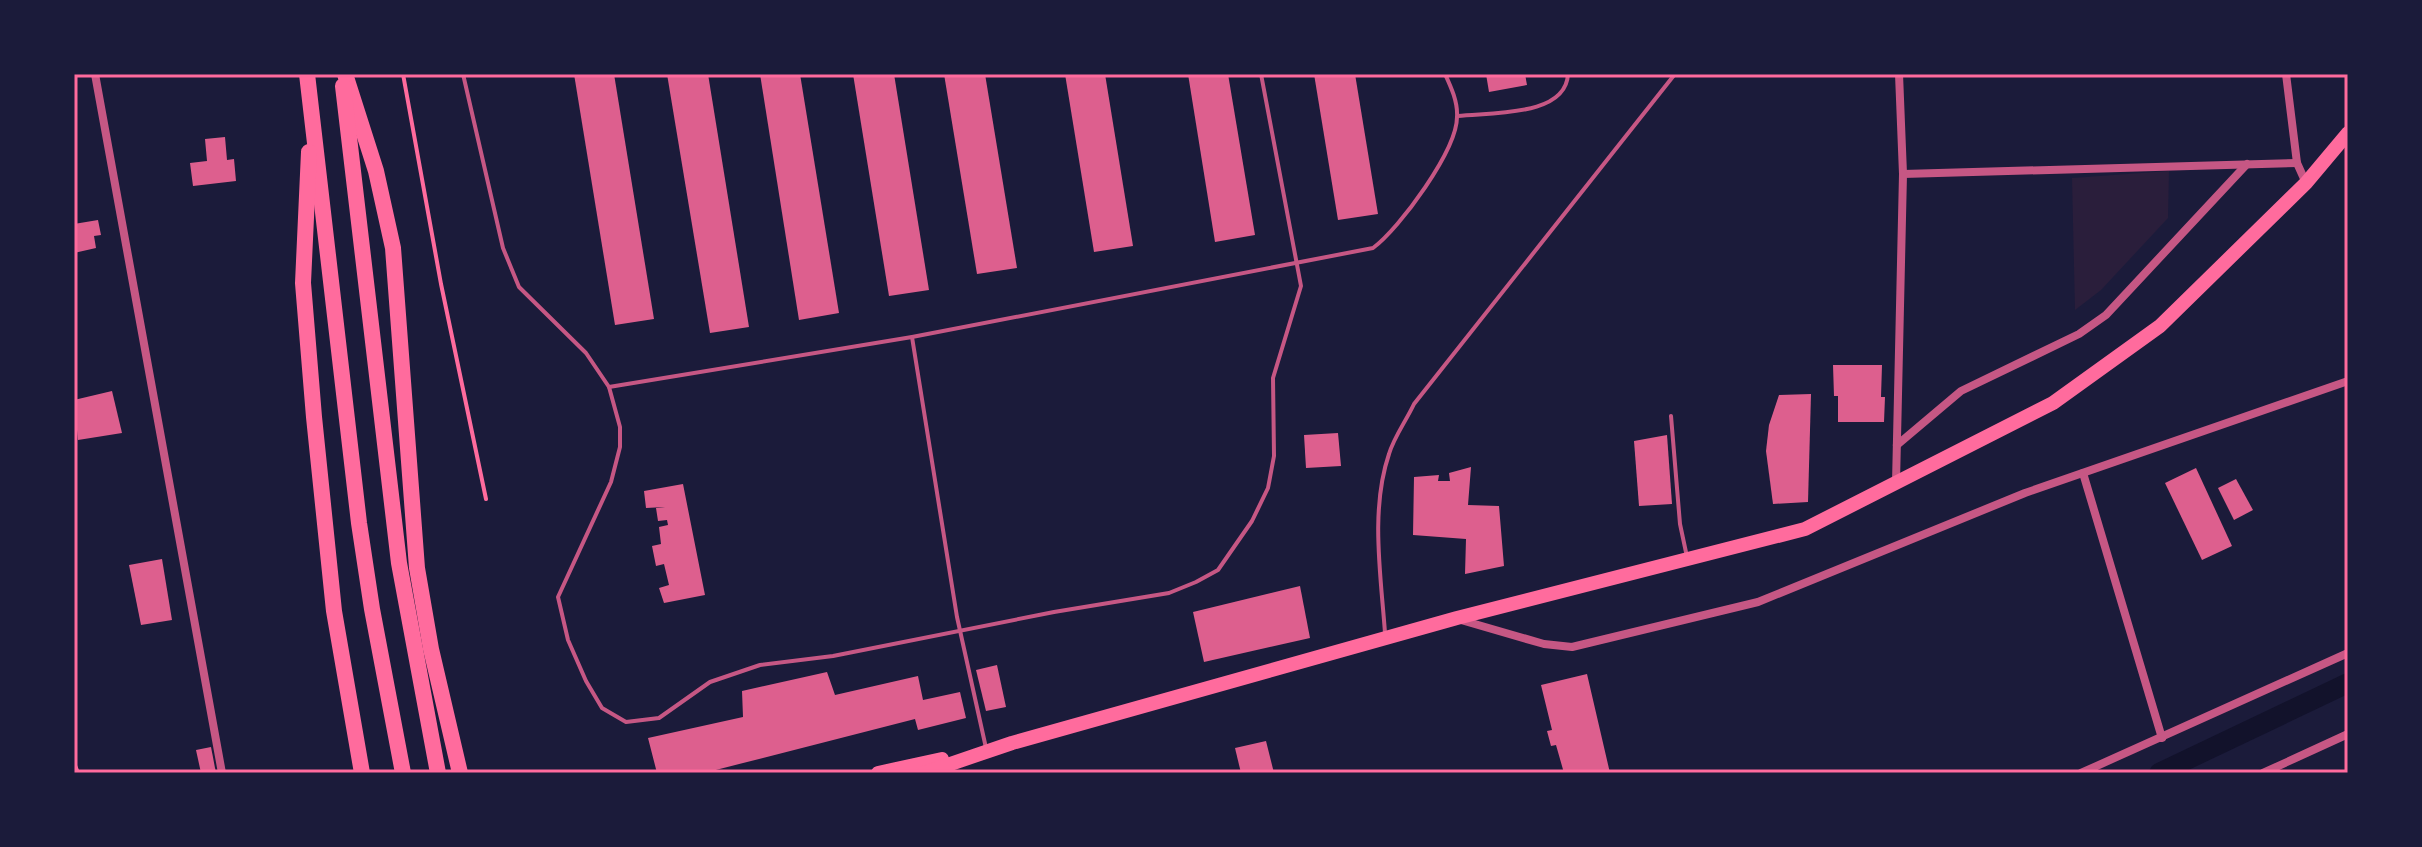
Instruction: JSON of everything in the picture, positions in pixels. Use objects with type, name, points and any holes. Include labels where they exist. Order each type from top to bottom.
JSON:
[{"type":"highway","points":[[307,74],[359,523],[403,773]]},
{"type":"highway","points":[[344,74],[399,563],[438,773]]},
{"type":"highway","points":[[344,74],[376,171],[393,248],[417,568],[434,664],[460,773]]},
{"type":"highway","points":[[311,107],[303,283],[334,611],[362,773]]},
{"type":"main road","points":[[878,773],[1012,743],[1457,618],[1805,529],[2053,403],[2160,326],[2306,183],[2348,133]]},
{"type":"main road","points":[[924,773],[1012,743]]},
{"type":"street","points":[[95,74],[222,773]]},
{"type":"street","points":[[1896,483],[1903,174],[1899,74]]},
{"type":"street","points":[[2286,74],[2297,163],[2306,183]]},
{"type":"street","points":[[1903,174],[2297,163]]},
{"type":"street","points":[[1897,445],[1961,391],[2079,334],[2106,315],[2247,164]]},
{"type":"street","points":[[1457,618],[1544,644],[1572,647],[1758,602],[2025,493],[2348,381]]},
{"type":"street","points":[[2083,473],[2162,738]]},
{"type":"street","points":[[2081,773],[2348,653]]},
{"type":"street","points":[[2263,773],[2348,734]]},
{"type":"lane","points":[[463,74],[503,248],[519,287],[586,353],[609,387],[620,427],[620,447],[611,482],[558,597],[568,640],[586,681],[602,708],[626,722],[659,718],[710,682],[760,665],[833,656],[1054,612],[1169,593],[1218,570],[1252,521],[1268,488],[1274,456],[1273,378],[1301,286],[1261,74]]},
{"type":"lane","points":[[609,387],[912,337],[1373,248],[1396,228],[1453,137],[1457,116],[1452,89],[1445,74]]},
{"type":"lane","points":[[1457,116],[1538,108],[1558,98],[1568,85],[1568,74]]},
{"type":"lane","points":[[1386,638],[1379,498],[1389,454],[1414,404],[1675,74]]},
{"type":"lane","points":[[912,337],[960,632],[986,749]]},
{"type":"lane","points":[[1671,416],[1680,524],[1687,559]]},
{"type":"path","points":[[403,74],[441,284],[486,499]]},
{"type":"path","points":[[74,763],[78,773]]},
{"type":"shaded area","points":[[2169,171],[2168,218],[2101,290],[2075,310],[2072,178]]},
{"type":"building","points":[[574,74],[614,74],[654,319],[615,325]]},
{"type":"building","points":[[667,74],[708,74],[749,327],[710,333]]},
{"type":"building","points":[[760,74],[800,74],[839,313],[799,320]]},
{"type":"building","points":[[853,74],[894,74],[929,290],[889,296]]},
{"type":"building","points":[[944,74],[985,74],[1017,268],[977,274]]},
{"type":"building","points":[[1065,74],[1105,74],[1133,246],[1094,252]]},
{"type":"building","points":[[1188,74],[1228,74],[1255,235],[1215,242]]},
{"type":"building","points":[[1314,74],[1355,74],[1378,214],[1338,220]]},
{"type":"building","points":[[1486,74],[1525,74],[1527,85],[1489,92]]},
{"type":"building","points":[[225,137],[227,160],[234,159],[236,181],[193,186],[190,163],[207,161],[205,139]]},
{"type":"building","points":[[98,220],[101,235],[94,236],[96,248],[74,253],[74,224]]},
{"type":"building","points":[[1833,365],[1882,365],[1884,422],[1838,422]]},
{"type":"building","points":[[112,391],[122,433],[78,440],[74,400]]},
{"type":"building","points":[[1811,394],[1808,502],[1773,504],[1766,451],[1769,425],[1779,395]]},
{"type":"building","points":[[1338,433],[1341,466],[1306,468],[1304,435]]},
{"type":"building","points":[[1667,435],[1672,504],[1639,506],[1634,441]]},
{"type":"building","points":[[1471,467],[1468,505],[1499,506],[1504,566],[1465,574],[1466,539],[1413,535],[1414,477],[1439,475],[1438,481],[1450,481],[1449,473]]},
{"type":"building","points":[[2196,468],[2232,546],[2202,560],[2165,483]]},
{"type":"building","points":[[2236,479],[2253,510],[2234,520],[2218,488]]},
{"type":"building","points":[[683,484],[705,595],[664,603],[659,588],[669,585],[664,564],[656,566],[652,546],[661,544],[659,527],[668,525],[667,520],[658,521],[656,508],[665,507],[646,508],[644,491]]},
{"type":"building","points":[[162,559],[172,620],[141,625],[129,565]]},
{"type":"building","points":[[1300,586],[1310,638],[1204,662],[1193,612]]},
{"type":"building","points":[[997,665],[1006,707],[986,711],[976,670]]},
{"type":"building","points":[[827,672],[835,695],[918,676],[923,700],[960,692],[966,718],[918,730],[915,719],[704,773],[657,773],[648,738],[743,717],[742,691]]},
{"type":"building","points":[[1587,674],[1610,773],[1564,773],[1556,745],[1551,746],[1547,731],[1552,730],[1541,685]]},
{"type":"building","points":[[1266,741],[1274,773],[1241,773],[1235,748]]},
{"type":"building","points":[[211,747],[216,773],[201,773],[196,750]]},
{"type":"waterway","points":[[2159,773],[2348,683]]}]
